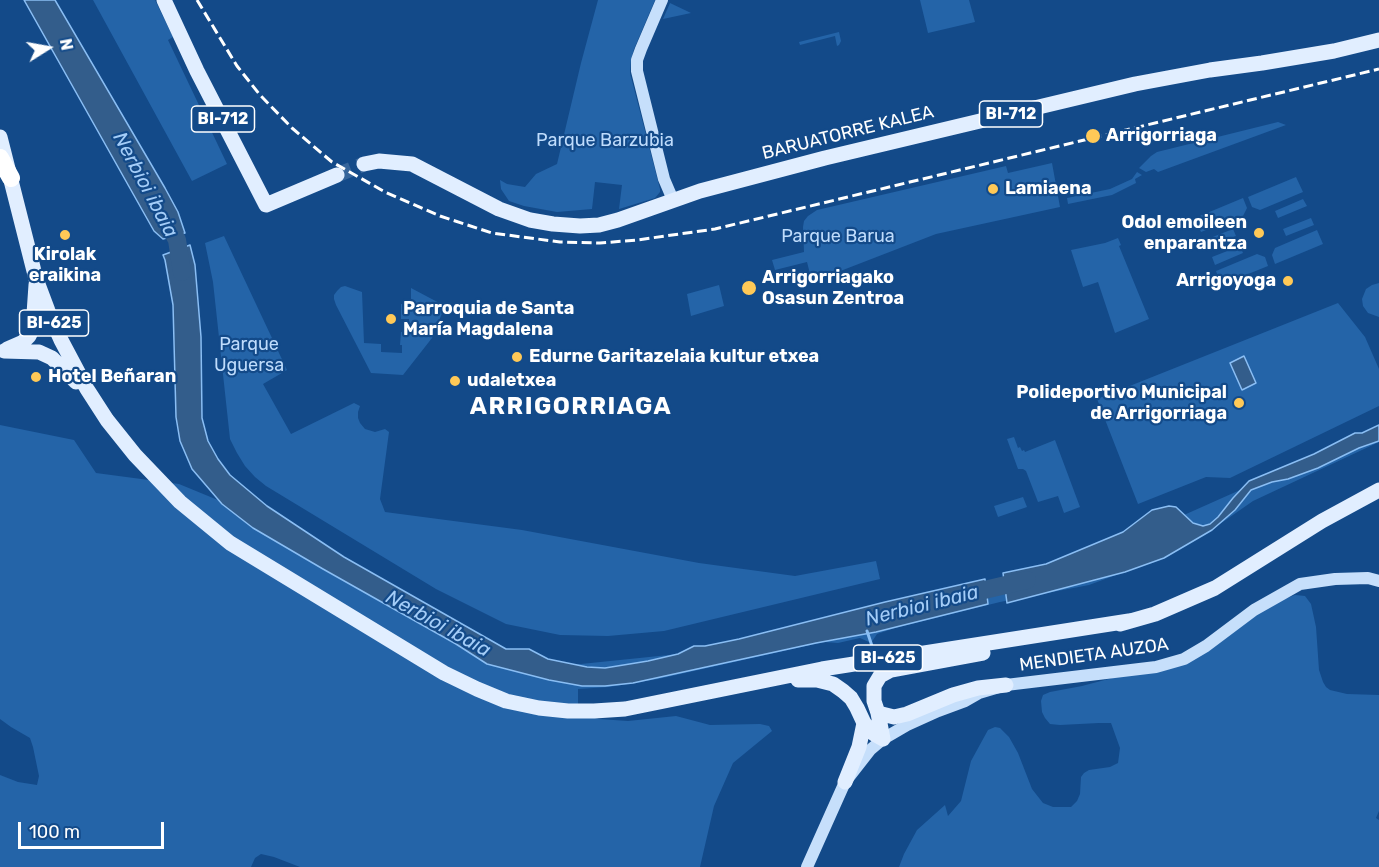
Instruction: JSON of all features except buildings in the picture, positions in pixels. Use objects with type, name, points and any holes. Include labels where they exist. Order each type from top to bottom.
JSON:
[{"type":"highway","points":[[0,158],[11,178]]},
{"type":"main road","name":"BI-712","points":[[164,0],[197,71],[266,205],[337,175]]},
{"type":"main road","name":"BARUATORRE KALEA","points":[[364,165],[379,161],[412,164],[512,214],[553,224],[599,225],[700,191],[825,158],[1135,84],[1189,73],[1262,63],[1354,46],[1379,39]]},
{"type":"main road","name":"BI-625","points":[[0,137],[36,279],[61,340],[95,402],[116,433],[154,477],[187,509],[230,543],[444,673],[506,700],[539,708],[577,711],[626,709],[833,667],[1129,621],[1170,608],[1215,588],[1322,521],[1379,490]]},
{"type":"main road","points":[[253,177],[271,188],[290,195]]},
{"type":"main road","points":[[36,279],[33,328],[22,342],[4,351],[39,352],[52,358],[95,402]]},
{"type":"main road","points":[[883,739],[874,701],[874,686],[880,676],[891,670],[1044,642],[1129,621]]},
{"type":"main road","points":[[715,692],[794,681],[817,680],[833,684],[851,698],[864,723],[874,734],[883,739]]},
{"type":"main road","points":[[878,713],[894,717],[908,714],[962,692],[1006,685]]},
{"type":"main road","points":[[845,782],[864,723]]},
{"type":"street","points":[[662,0],[637,60],[637,71],[664,179],[672,200]]},
{"type":"street","name":"MENDIETA AUZOA","points":[[807,867],[845,782],[865,756],[883,739],[938,711],[980,693],[1006,685],[1156,666],[1184,659],[1206,646],[1254,610],[1300,584],[1335,579],[1368,578],[1379,581]]},
{"type":"green space","points":[[93,0],[155,0],[173,37],[168,40],[227,164],[192,181]]},
{"type":"green space","name":"Parque Barzubia","points":[[598,0],[655,0],[634,49],[630,73],[660,192],[655,198],[619,209],[622,185],[595,182],[592,209],[557,212],[509,201],[501,189],[500,180],[507,184],[525,187],[536,174],[557,164]]},
{"type":"green space","points":[[920,0],[969,0],[975,22],[928,33]]},
{"type":"green space","points":[[670,3],[691,13],[663,19]]},
{"type":"green space","points":[[839,32],[841,41],[837,46],[835,36],[800,45],[799,42]]},
{"type":"green space","points":[[1278,122],[1286,125],[1158,172],[1154,169],[1146,172],[1139,168],[1157,152]]},
{"type":"green space","name":"Parque Barua","points":[[1052,163],[1060,207],[936,234],[812,282],[807,262],[775,270],[772,260],[804,252],[804,221],[817,210],[1006,166],[1008,173]]},
{"type":"green space","points":[[1137,172],[1142,175],[1135,179],[1136,183],[1112,195],[1068,204],[1067,198],[1110,189],[1132,179]]},
{"type":"green space","points":[[1296,177],[1303,192],[1260,210],[1252,207],[1248,197]]},
{"type":"green space","points":[[1243,198],[1247,208],[1243,216],[1201,232],[1195,218]]},
{"type":"green space","points":[[1303,199],[1307,206],[1278,218],[1275,211]]},
{"type":"green space","points":[[1311,218],[1314,225],[1286,236],[1283,229]]},
{"type":"green space","points":[[1233,229],[1236,236],[1208,247],[1205,240]]},
{"type":"green space","points":[[1317,230],[1323,244],[1275,264],[1272,255],[1275,248]]},
{"type":"green space","name":"Parque Uguersa","points":[[224,236],[287,370],[263,384],[291,434],[354,403],[360,406],[358,418],[365,429],[375,432],[385,429],[389,432],[380,499],[385,512],[522,530],[699,563],[795,576],[876,561],[880,579],[664,631],[608,636],[560,635],[506,624],[436,589],[266,486],[245,466],[237,453],[230,439],[213,282],[205,243]]},
{"type":"green space","points":[[1118,238],[1121,245],[1119,246],[1149,319],[1115,333],[1098,282],[1083,287],[1071,250]]},
{"type":"green space","points":[[1240,246],[1243,253],[1215,265],[1212,257]]},
{"type":"green space","points":[[1257,254],[1265,257],[1268,266],[1221,285],[1216,271]]},
{"type":"green space","points":[[1379,283],[1379,317],[1368,313],[1363,306],[1362,299],[1366,289]]},
{"type":"green space","points":[[719,285],[724,306],[691,316],[687,294]]},
{"type":"green space","points":[[345,286],[362,292],[364,343],[381,344],[381,352],[402,353],[401,332],[409,332],[409,319],[401,319],[401,304],[411,304],[411,288],[445,306],[432,338],[403,375],[371,373],[334,299],[337,291]]},
{"type":"green space","name":"Polideportivo Municipal de Arrigorriaga","points":[[1338,303],[1365,337],[1379,369],[1379,406],[1230,478],[1206,477],[1138,504],[1097,399]]},
{"type":"green space","points":[[0,425],[74,440],[96,473],[179,484],[293,531],[542,668],[727,649],[1045,577],[1379,428],[1379,442],[1253,501],[1220,524],[1162,558],[1089,585],[1000,602],[895,628],[877,634],[871,643],[860,638],[838,643],[824,642],[658,679],[609,687],[578,689],[578,708],[589,716],[599,719],[628,721],[676,716],[710,725],[760,724],[769,726],[772,731],[733,763],[714,806],[700,867],[300,867],[261,854],[255,858],[251,867],[0,867],[0,775],[18,782],[37,785],[39,776],[30,738],[0,719]]},
{"type":"green space","points":[[1014,437],[1018,448],[1020,447],[1025,452],[1055,440],[1080,507],[1064,513],[1058,496],[1038,502],[1026,471],[1018,469],[1007,439]]},
{"type":"green space","points":[[1023,497],[1027,507],[998,517],[994,506]]},
{"type":"green space","points":[[1295,595],[1305,596],[1311,604],[1316,627],[1319,670],[1326,687],[1347,694],[1379,695],[1379,811],[1376,818],[1379,820],[1379,867],[899,867],[917,830],[945,805],[948,816],[961,801],[971,761],[988,730],[995,727],[1000,728],[1009,737],[1032,789],[1043,803],[1053,807],[1071,807],[1080,794],[1081,777],[1084,773],[1118,763],[1120,748],[1111,723],[1050,724],[1042,712],[1043,695],[1116,677],[1156,671],[1276,602]]},
{"type":"water","points":[[24,0],[55,0],[165,188],[178,212],[185,233],[163,239],[154,231]]},
{"type":"water","points":[[190,245],[195,265],[201,337],[202,418],[208,441],[230,475],[267,506],[344,557],[506,649],[529,649],[548,659],[587,667],[605,668],[678,654],[694,646],[739,639],[985,579],[988,604],[876,632],[633,683],[582,686],[487,664],[253,528],[222,504],[192,469],[180,441],[176,417],[173,305],[163,255]]},
{"type":"water","points":[[1244,356],[1256,383],[1242,390],[1230,363]]},
{"type":"water","points":[[1379,425],[1379,441],[1318,468],[1251,490],[1235,510],[1212,530],[1164,558],[1125,572],[1007,603],[1003,573],[1046,564],[1123,532],[1152,510],[1169,506],[1176,507],[1193,523],[1203,526],[1210,524],[1249,481],[1314,454],[1355,433],[1362,433]]},
{"type":"waterway","name":"Nerbioi ibaia","points":[[163,214],[177,240],[182,272]]},
{"type":"waterway","name":"Nerbioi ibaia","points":[[963,595],[1027,580]]},
{"type":"waterway","points":[[867,631],[872,646]]},
{"type":"tunnel","points":[[337,175],[364,164]]},
{"type":"railway","points":[[197,0],[237,66],[260,95],[292,128],[332,162],[385,192],[440,216],[492,233],[560,242],[600,243],[637,240],[715,229],[1379,69]]},
{"type":"place","name":"Arrigorriaga","points":[[1093,136]]},
{"type":"place","name":"Lamiaena","points":[[993,189]]},
{"type":"place","name":"Odol emoileen enparantza","points":[[1259,233]]},
{"type":"place","name":"Kirolak eraikina","points":[[65,235]]},
{"type":"place","name":"Arrigoyoga","points":[[1288,281]]},
{"type":"place","name":"Arrigorriagako Osasun Zentroa","points":[[749,288]]},
{"type":"place","name":"Parroquia de Santa María Magdalena","points":[[391,319]]},
{"type":"place","name":"Edurne Garitazelaia kultur etxea","points":[[517,357]]},
{"type":"place","name":"Hotel Beñaran","points":[[36,377]]},
{"type":"place","name":"udaletxea","points":[[455,381]]},
{"type":"place","name":"Polideportivo Municipal de Arrigorriaga","points":[[1239,403]]},
{"type":"district","name":"ARRIGORRIAGA","points":[[571,407]]}]
